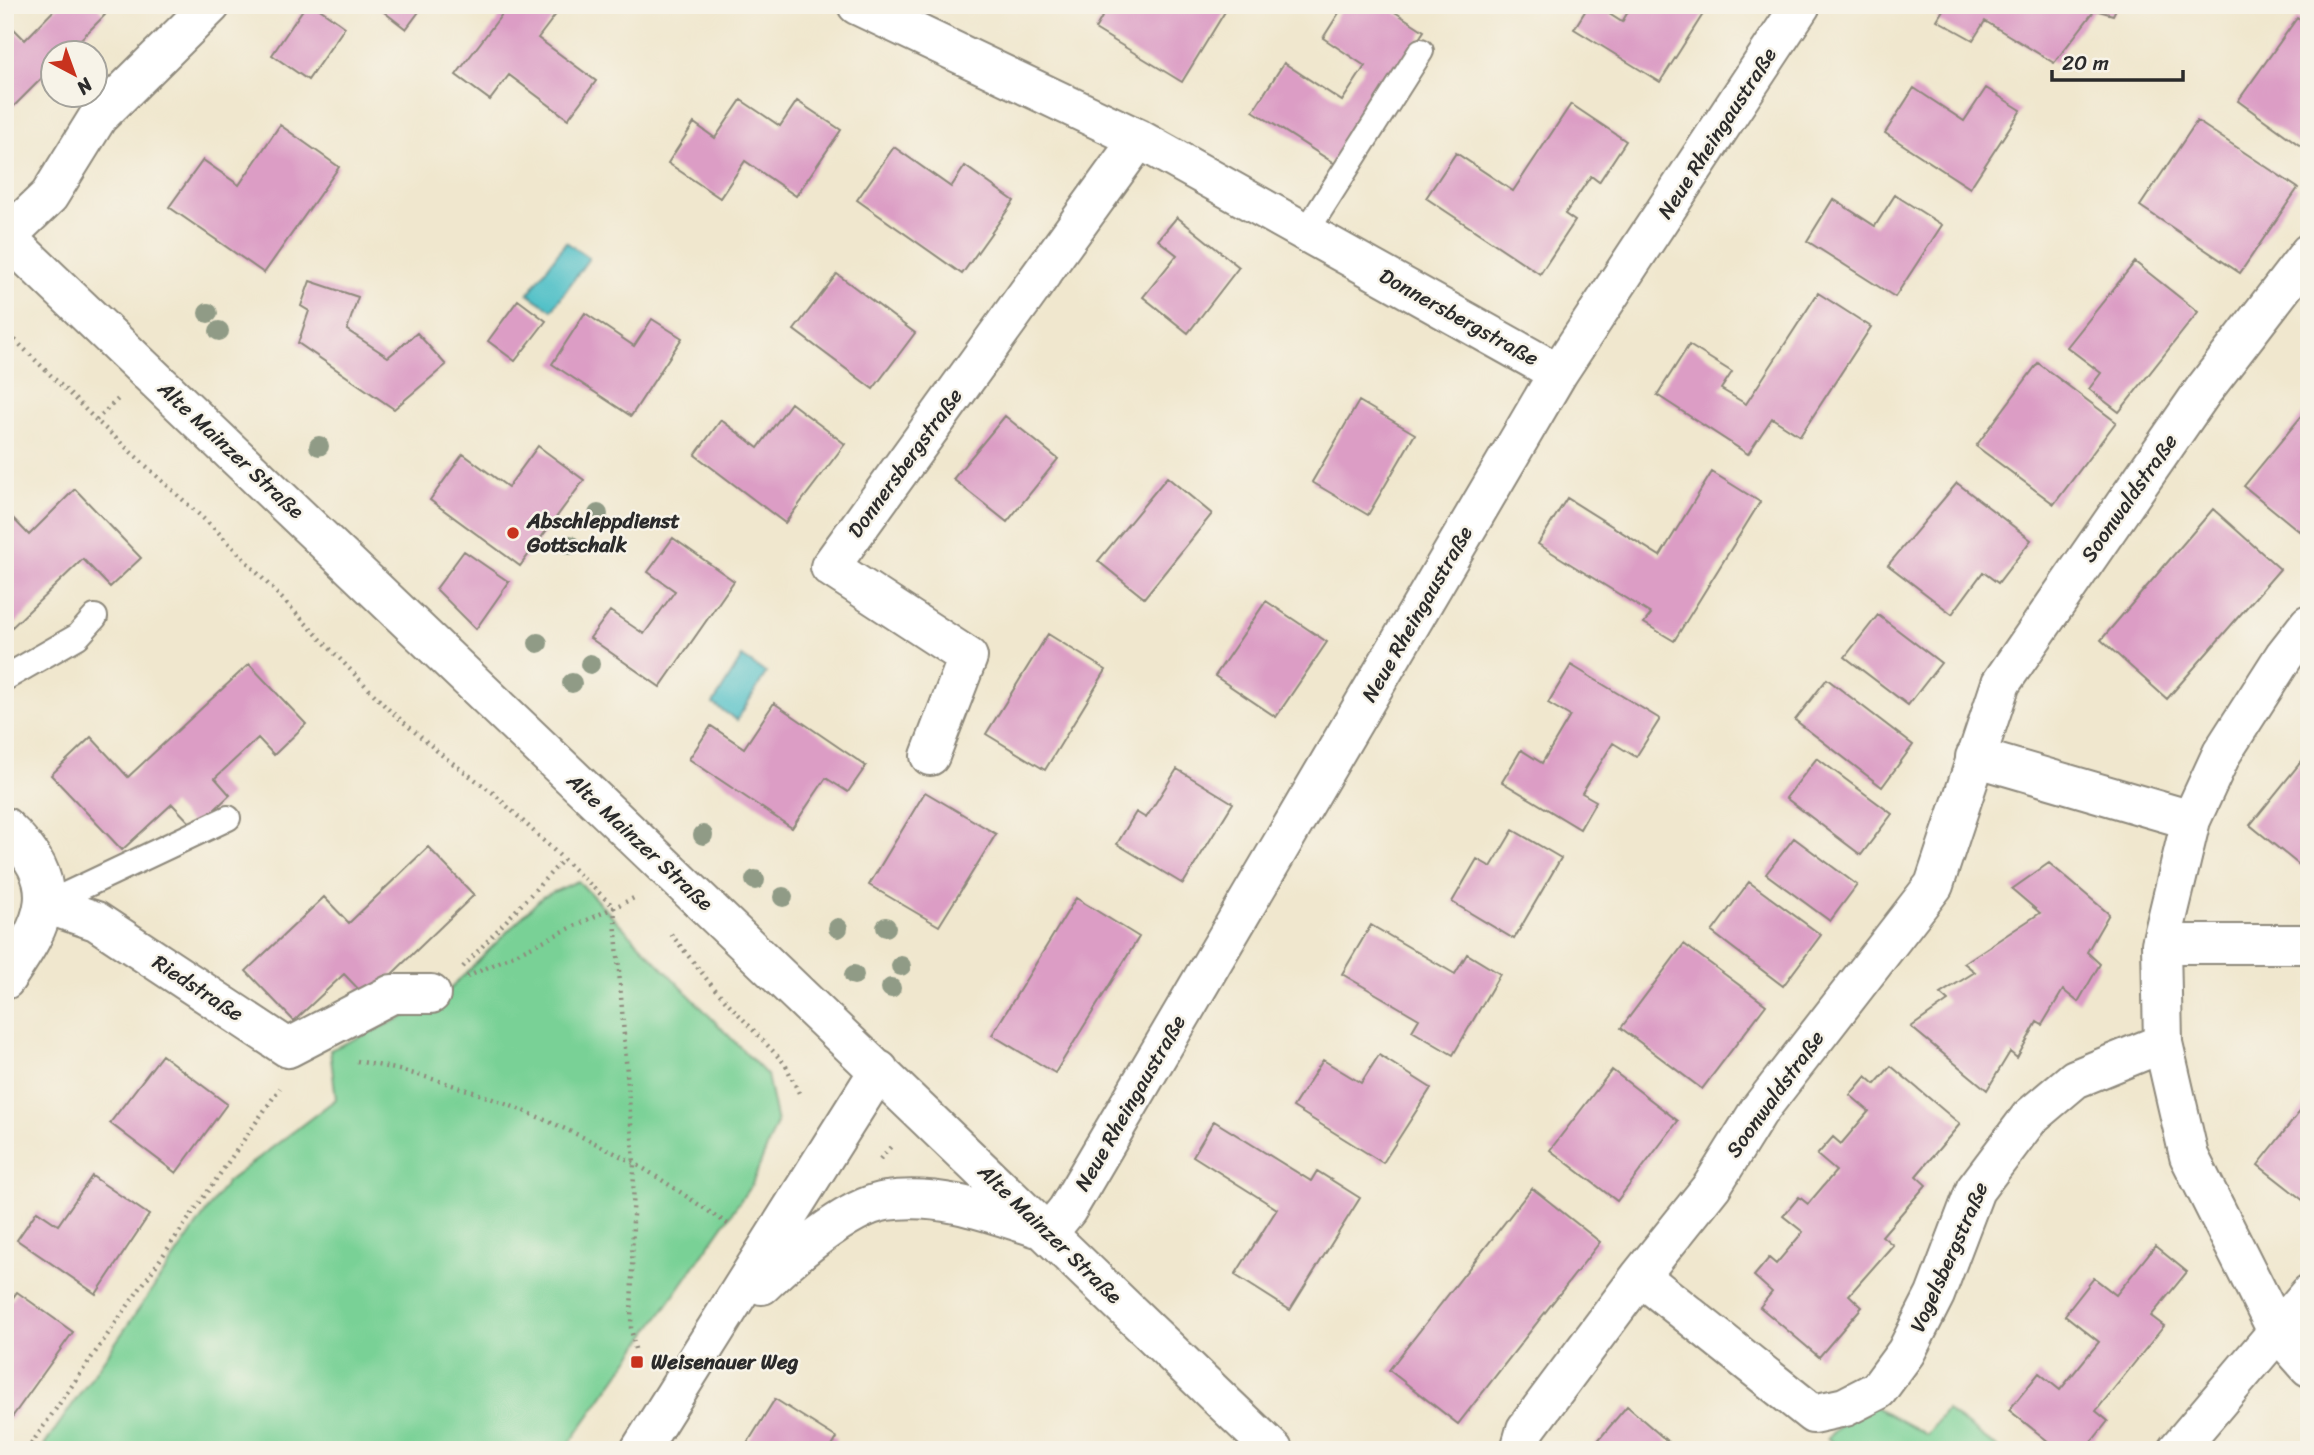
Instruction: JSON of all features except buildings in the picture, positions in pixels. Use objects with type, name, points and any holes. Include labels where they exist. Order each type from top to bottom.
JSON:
[{"type":"street","points":[[6,236],[49,197],[98,117],[211,5]]},
{"type":"street","name":"Donnersbergstraße","points":[[856,5],[1139,139],[1558,373]]},
{"type":"street","name":"Neue Rheingaustraße","points":[[1049,1232],[1067,1210],[1558,373],[1801,5]]},
{"type":"street","name":"Donnersbergstraße","points":[[930,756],[968,657],[830,567],[1139,139]]},
{"type":"street","name":"Alte Mainzer Straße","points":[[6,236],[1049,1232],[1273,1450]]},
{"type":"street","name":"Soonwaldstraße","points":[[1520,1450],[1526,1429],[1640,1276],[1712,1186],[1758,1112],[1934,885],[2001,682],[2203,391],[2309,253]]},
{"type":"street","points":[[2309,624],[2284,656],[2222,753],[2191,820],[2161,944],[2163,1043],[2189,1156],[2277,1331],[2309,1367]]},
{"type":"street","points":[[1975,757],[2191,820]]},
{"type":"street","points":[[5,827],[36,863],[44,882],[46,904],[32,941],[5,980]]},
{"type":"street","name":"Riedstraße","points":[[46,904],[96,921],[288,1048]]},
{"type":"street","points":[[2161,944],[2309,944]]},
{"type":"street","points":[[288,1048],[392,994],[436,992]]},
{"type":"street","name":"Vogelsbergstraße","points":[[1640,1276],[1813,1414],[1845,1407],[1878,1390],[1906,1352],[1935,1295],[1975,1190],[2030,1117],[2075,1079],[2163,1043]]},
{"type":"street","points":[[640,1450],[879,1070]]},
{"type":"street","points":[[722,1322],[800,1249],[862,1210],[884,1201],[930,1199],[978,1208],[1049,1232]]},
{"type":"street","points":[[2177,1450],[2309,1294]]},
{"type":"lane","points":[[1306,232],[1421,51]]},
{"type":"lane","points":[[5,678],[78,636],[95,617]]},
{"type":"lane","points":[[46,904],[228,818]]},
{"type":"path","points":[[5,330],[96,420],[218,532],[387,708],[443,756],[492,792],[614,907],[634,1163],[631,1328],[635,1349]]},
{"type":"path","points":[[96,420],[124,393]]},
{"type":"path","points":[[436,992],[563,860]]},
{"type":"path","points":[[436,992],[640,895]]},
{"type":"path","points":[[664,926],[713,987],[785,1064],[801,1097]]},
{"type":"path","points":[[27,1450],[290,1072],[288,1048],[411,1071],[528,1112],[634,1163],[731,1226]]},
{"type":"green space","points":[[578,881],[767,1075],[777,1123],[752,1184],[565,1450],[41,1450],[227,1182],[336,1099],[330,1050],[437,1002],[542,897]]},
{"type":"green space","points":[[1866,1402],[1927,1435],[1946,1410],[2000,1450],[1842,1450],[1827,1438]]},
{"type":"water","points":[[566,242],[589,258],[552,310],[528,294]]},
{"type":"water","points":[[742,657],[766,673],[737,720],[713,704]]},
{"type":"place","name":"Abschleppdienst Gottschalk","points":[[513,533]]},
{"type":"place","name":"Weisenauer Weg","points":[[637,1362]]}]
